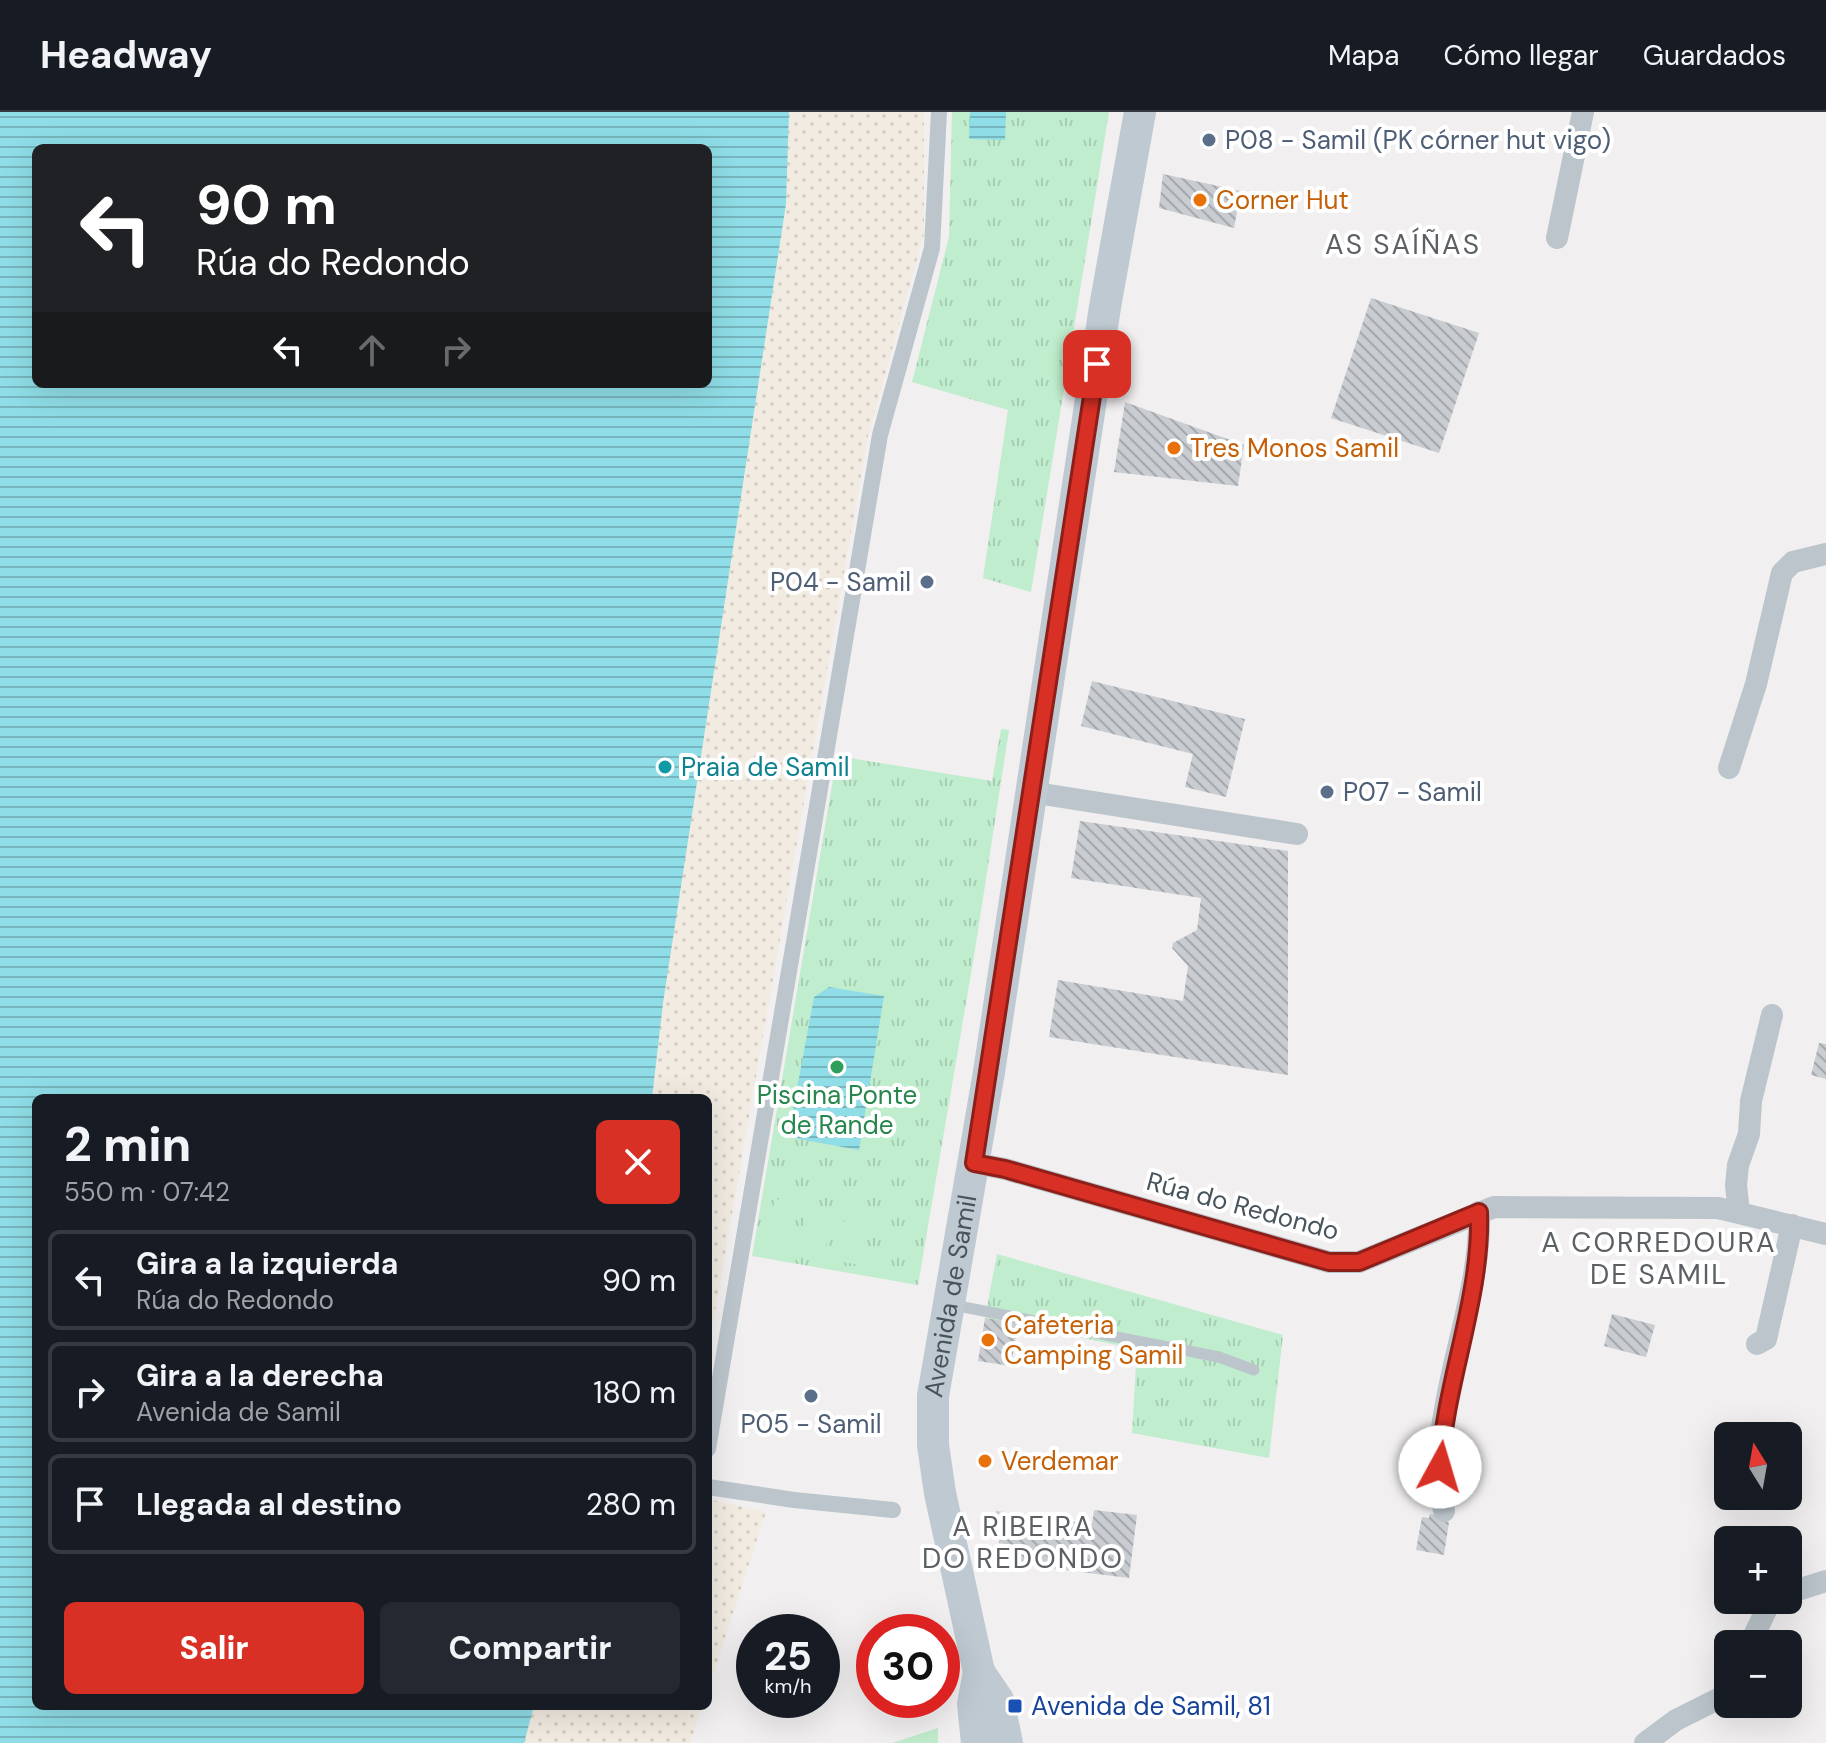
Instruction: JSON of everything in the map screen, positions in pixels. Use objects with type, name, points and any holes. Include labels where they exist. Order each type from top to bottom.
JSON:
[{"type":"main road","name":"Avenida de Samil","points":[[1007,1743],[998,1700],[979,1672],[940,1493],[933,1445],[933,1396],[974,1163],[1105,307],[1140,112]]},
{"type":"main road","name":"Avenida de Samil","points":[[977,1743],[973,1704],[979,1672]]},
{"type":"street","points":[[712,1425],[880,435],[932,248],[939,112]]},
{"type":"street","points":[[1557,238],[1583,112]]},
{"type":"street","points":[[1729,768],[1756,684],[1782,573],[1793,562],[1826,554]]},
{"type":"street","points":[[1030,792],[1297,834]]},
{"type":"street","points":[[1739,1213],[1736,1185],[1738,1165],[1749,1134],[1751,1101],[1772,1015]]},
{"type":"street","name":"Rúa do Redondo","points":[[974,1163],[1329,1262],[1359,1262],[1494,1207],[1696,1208],[1739,1213],[1826,1234]]},
{"type":"street","points":[[1444,1511],[1438,1487],[1441,1446],[1476,1267],[1479,1212]]},
{"type":"street","points":[[1757,1344],[1766,1339],[1792,1225]]},
{"type":"street","points":[[712,1488],[893,1510]]},
{"type":"street","points":[[1802,1589],[1826,1581]]},
{"type":"street","points":[[1645,1743],[1676,1720],[1714,1700]]},
{"type":"lane","points":[[949,1305],[1219,1357],[1254,1370]]},
{"type":"green space","points":[[952,112],[1109,112],[1031,592],[983,578],[1008,410],[912,382],[949,237]]},
{"type":"green space","points":[[1001,729],[1009,730],[918,1285],[752,1256],[837,756],[992,781]]},
{"type":"green space","points":[[775,1199],[798,1202],[790,1254],[766,1250]]},
{"type":"green space","points":[[809,1204],[833,1208],[824,1259],[801,1256]]},
{"type":"green space","points":[[846,1210],[870,1214],[861,1265],[837,1261]]},
{"type":"green space","points":[[997,1254],[1283,1335],[1269,1458],[1132,1433],[1137,1349],[985,1318]]},
{"type":"green space","points":[[938,1728],[938,1743],[892,1743]]},
{"type":"sand","name":"Praia de Samil","points":[[661,112],[924,112],[924,234],[868,436],[712,1328],[712,1094],[441,1094],[706,388],[712,388],[712,144],[703,144]]},
{"type":"sand","points":[[712,1500],[766,1512],[712,1677]]},
{"type":"sand","points":[[290,1710],[701,1710],[690,1743],[282,1743]]},
{"type":"water","points":[[0,112],[789,112],[786,204],[663,1003],[652,1094],[32,1094],[32,1710],[533,1710],[524,1743],[0,1743]]},
{"type":"water","points":[[970,112],[1006,112],[1005,140],[969,139]]},
{"type":"water","name":"Piscina Ponte de Rande","points":[[829,987],[884,996],[859,1150],[788,1137],[814,997]]},
{"type":"building","name":"Corner Hut","points":[[1163,174],[1241,191],[1234,228],[1159,208]]},
{"type":"building","points":[[1371,298],[1479,333],[1439,453],[1331,418]]},
{"type":"building","points":[[1125,402],[1244,445],[1238,486],[1114,472]]},
{"type":"building","points":[[1092,681],[1245,719],[1226,797],[1185,787],[1193,754],[1081,726]]},
{"type":"building","points":[[1080,821],[1288,851],[1288,1075],[1049,1037],[1058,980],[1183,1001],[1188,966],[1172,948],[1173,943],[1197,930],[1201,898],[1071,878]]},
{"type":"building","points":[[1819,1043],[1826,1044],[1826,1079],[1811,1075]]},
{"type":"building","points":[[1612,1314],[1655,1325],[1646,1357],[1604,1346]]},
{"type":"building","points":[[985,1318],[1018,1323],[1011,1366],[978,1361]]},
{"type":"building","points":[[1094,1510],[1137,1515],[1129,1578],[1003,1562],[1005,1544],[999,1543],[1001,1523],[995,1523],[996,1511],[1092,1524]]},
{"type":"building","points":[[1430,1514],[1449,1522],[1444,1555],[1416,1550],[1422,1517],[1429,1518]]},
{"type":"place","name":"P08 - Samil (PK córner hut vigo)","points":[[1209,140]]},
{"type":"place","name":"Corner Hut","points":[[1200,200]]},
{"type":"place","name":"Tres Monos Samil","points":[[1174,448]]},
{"type":"place","name":"P04 - Samil","points":[[927,582]]},
{"type":"place","name":"Praia de Samil","points":[[665,767]]},
{"type":"place","name":"P07 - Samil","points":[[1327,792]]},
{"type":"place","name":"Piscina Ponte de Rande","points":[[837,1067]]},
{"type":"place","name":"Cafeteria Camping Samil","points":[[988,1340]]},
{"type":"place","name":"P05 - Samil","points":[[811,1396]]},
{"type":"place","name":"Verdemar","points":[[985,1461]]},
{"type":"place","name":"Avenida de Samil, 81","points":[[1015,1706]]},
{"type":"district","name":"AS SAÍÑAS","points":[[1403,244]]},
{"type":"district","name":"A CORREDOURA DE SAMIL","points":[[1659,1258]]},
{"type":"district","name":"A RIBEIRA DO REDONDO","points":[[1023,1542]]},
{"type":"route","points":[[1097,364],[974,1163],[1005,1169],[1329,1262],[1359,1262],[1479,1212],[1476,1267],[1448,1400],[1440,1467]]}]
